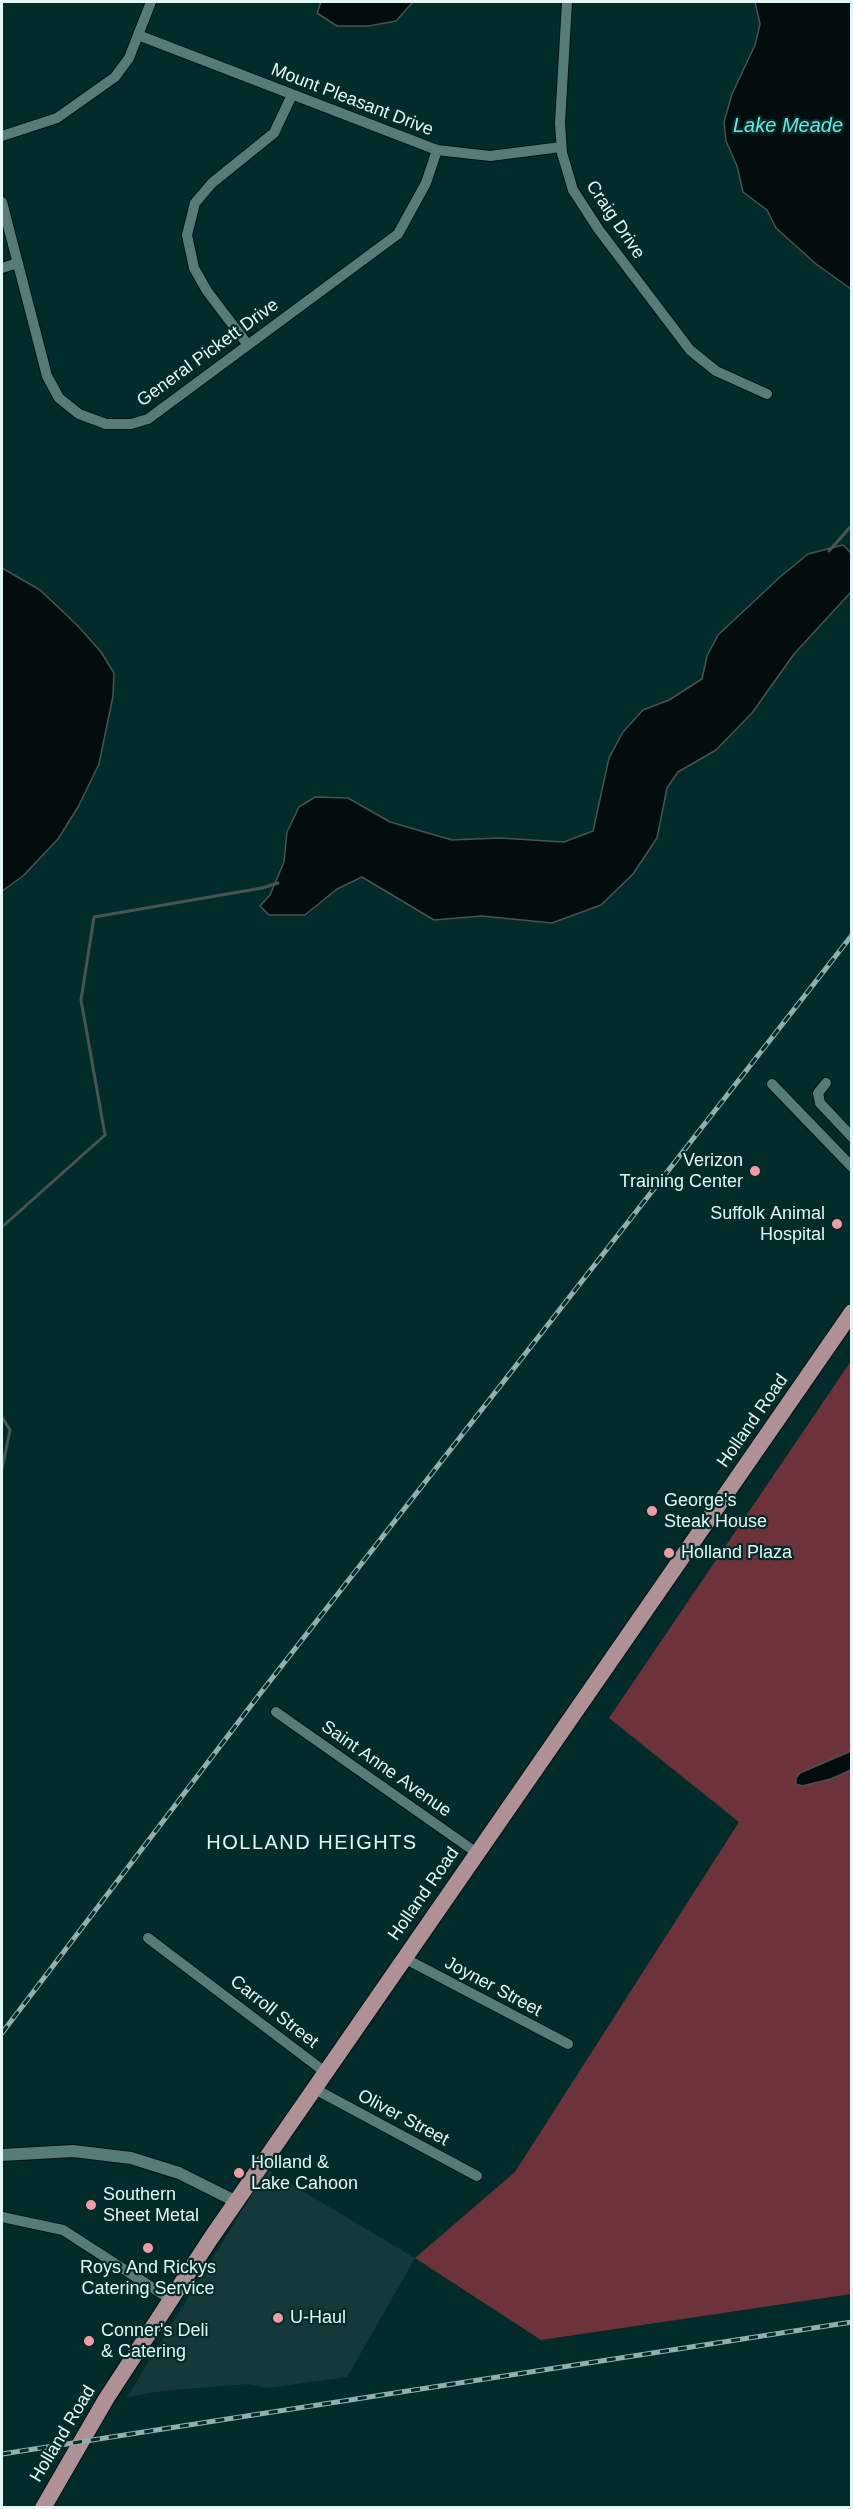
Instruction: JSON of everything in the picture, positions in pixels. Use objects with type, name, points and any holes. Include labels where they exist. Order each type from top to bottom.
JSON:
[{"type":"main road","name":"Holland Road","points":[[43,2508],[91,2423],[235,2202],[852,1312]]},
{"type":"street","points":[[2,136],[57,118],[105,84],[123,68],[151,2]]},
{"type":"street","name":"Craig Drive","points":[[567,2],[561,99],[561,147],[567,173],[581,206],[679,338],[702,362],[767,394]]},
{"type":"street","name":"Mount Pleasant Drive","points":[[138,34],[437,150],[490,156],[561,147]]},
{"type":"street","points":[[248,345],[207,291],[194,268],[187,235],[195,203],[212,183],[274,134],[285,115],[292,94]]},
{"type":"street","name":"General Pickett Drive","points":[[2,202],[47,376],[59,398],[79,414],[106,424],[131,424],[148,419],[398,234],[426,183],[437,150]]},
{"type":"street","points":[[2,268],[18,263]]},
{"type":"street","points":[[826,1083],[818,1093],[820,1103],[852,1137]]},
{"type":"street","points":[[772,1084],[852,1167]]},
{"type":"street","name":"Saint Anne Avenue","points":[[276,1712],[477,1853]]},
{"type":"street","name":"Carroll Street","points":[[147,1938],[203,1977],[325,2072]]},
{"type":"street","name":"Joyner Street","points":[[404,1958],[568,2044]]},
{"type":"street","name":"Oliver Street","points":[[313,2088],[477,2176]]},
{"type":"street","points":[[2,2155],[73,2151],[131,2158],[179,2173],[235,2202]]},
{"type":"street","points":[[2,2217],[63,2230],[170,2299]]},
{"type":"shaded area","points":[[851,1361],[851,2294],[541,2340],[415,2258],[515,2172],[739,1822],[609,1718]]},
{"type":"shaded area","name":"U-Haul","points":[[267,2170],[415,2258],[347,2377],[268,2388],[248,2384],[162,2391],[127,2397]]},
{"type":"water","points":[[321,2],[413,2],[396,21],[369,26],[337,26],[317,13]]},
{"type":"water","name":"Lake Meade","points":[[755,2],[851,2],[851,289],[816,264],[776,228],[767,210],[743,192],[737,166],[726,141],[724,122],[732,94],[755,45],[760,24]]},
{"type":"water","points":[[843,545],[851,553],[851,592],[794,654],[752,713],[716,750],[678,772],[667,788],[657,838],[633,874],[601,905],[552,923],[482,916],[434,920],[362,877],[337,889],[305,915],[269,915],[260,906],[270,895],[284,862],[287,832],[299,807],[315,797],[348,798],[390,822],[452,840],[499,838],[564,842],[593,831],[609,758],[623,732],[643,710],[669,700],[702,679],[707,656],[718,635],[780,577],[808,554]]},
{"type":"water","points":[[2,568],[40,590],[78,626],[101,652],[114,673],[113,696],[99,764],[78,807],[58,839],[23,876],[2,891]]},
{"type":"water","points":[[851,1751],[851,1770],[831,1779],[802,1786],[796,1784],[796,1778],[800,1773]]},
{"type":"waterway","points":[[829,551],[852,525]]},
{"type":"waterway","points":[[2,1227],[105,1135],[81,1000],[94,917],[262,888],[278,883]]},
{"type":"waterway","points":[[2,1417],[10,1430],[2,1469]]},
{"type":"railway","points":[[2,2033],[259,1695],[852,935]]},
{"type":"railway","points":[[2,2454],[852,2322]]},
{"type":"place","name":"Verizon Training Center","points":[[755,1171]]},
{"type":"place","name":"Suffolk Animal Hospital","points":[[837,1224]]},
{"type":"place","name":"George's Steak House","points":[[652,1511]]},
{"type":"place","name":"Holland Plaza","points":[[669,1553]]},
{"type":"place","name":"Holland & Lake Cahoon","points":[[239,2173]]},
{"type":"place","name":"Southern Sheet Metal","points":[[91,2205]]},
{"type":"place","name":"Roys And Rickys Catering Service","points":[[148,2248]]},
{"type":"place","name":"U-Haul","points":[[278,2318]]},
{"type":"place","name":"Conner's Deli & Catering","points":[[89,2341]]},
{"type":"district","name":"HOLLAND HEIGHTS","points":[[312,1843]]}]
